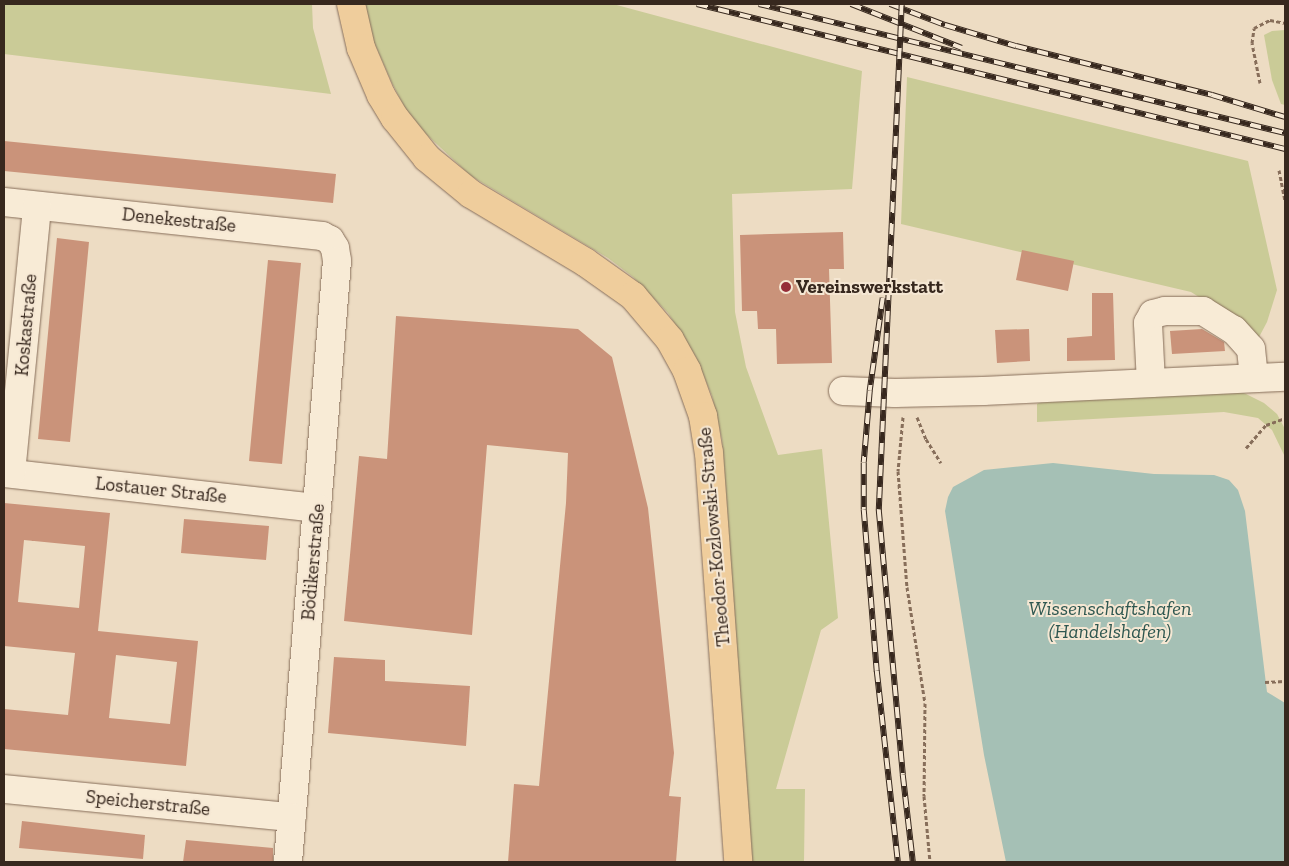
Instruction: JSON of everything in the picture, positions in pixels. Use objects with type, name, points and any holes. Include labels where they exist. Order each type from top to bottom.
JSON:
[{"type":"main road","name":"Theodor-Kozlowski-Straße","points":[[351,4],[361,48],[381,94],[395,118],[427,158],[471,194],[586,262],[633,296],[670,340],[687,371],[703,416],[709,453],[738,862]]},
{"type":"street","name":"Denekestraße","points":[[4,202],[322,236],[333,244],[337,261]]},
{"type":"street","name":"Koskastraße","points":[[8,473],[37,206]]},
{"type":"street","name":"Bödikerstraße","points":[[288,862],[337,261]]},
{"type":"street","points":[[1151,383],[1148,323],[1153,314],[1165,311],[1203,310],[1234,330],[1251,349],[1254,378]]},
{"type":"street","points":[[843,391],[907,392],[1285,377]]},
{"type":"street","name":"Lostauer Straße","points":[[8,473],[317,508]]},
{"type":"street","name":"Speicherstraße","points":[[4,788],[292,817]]},
{"type":"path","points":[[1260,83],[1252,43],[1254,28],[1270,20],[1285,23]]},
{"type":"path","points":[[1279,170],[1285,200]]},
{"type":"path","points":[[907,392],[926,439],[941,463]]},
{"type":"path","points":[[907,392],[900,433],[898,471],[907,587],[925,703],[924,796],[930,862]]},
{"type":"path","points":[[1246,448],[1266,425],[1285,418]]},
{"type":"path","points":[[1265,682],[1285,681]]},
{"type":"green space","points":[[4,4],[312,4],[313,28],[331,94],[4,54]]},
{"type":"green space","points":[[365,4],[613,4],[862,71],[852,189],[732,194],[735,312],[746,367],[778,455],[822,449],[838,618],[821,630],[776,789],[805,789],[804,862],[751,862],[722,439],[712,396],[696,357],[668,313],[633,277],[608,258],[471,176],[426,134],[405,108],[392,83],[374,42]]},
{"type":"green space","points":[[1285,30],[1285,105],[1281,104],[1272,80],[1264,35],[1272,31]]},
{"type":"green space","points":[[907,77],[1248,161],[1277,290],[1267,322],[1258,339],[1242,324],[1191,292],[901,224]]},
{"type":"green space","points":[[1234,388],[1264,403],[1277,414],[1285,429],[1285,457],[1272,430],[1258,418],[1224,412],[1037,422],[1037,404],[1055,394]]},
{"type":"water","name":"Wissenschaftshafen (Handelshafen)","points":[[1053,463],[1154,474],[1214,475],[1229,480],[1238,490],[1245,511],[1267,692],[1285,703],[1285,862],[1006,862],[984,755],[945,511],[948,497],[953,487],[984,470]]},
{"type":"building","points":[[4,141],[336,174],[333,203],[4,171]]},
{"type":"building","name":"Vereinswerkstatt","points":[[843,232],[844,269],[829,269],[832,363],[777,364],[776,329],[758,329],[757,311],[742,311],[740,235]]},
{"type":"building","points":[[57,238],[89,242],[70,442],[38,439]]},
{"type":"building","points":[[1022,250],[1074,261],[1068,291],[1016,280]]},
{"type":"building","points":[[268,260],[301,263],[282,464],[249,461]]},
{"type":"building","points":[[1092,293],[1113,293],[1115,360],[1067,361],[1067,338],[1092,336]]},
{"type":"building","points":[[396,316],[578,329],[612,357],[648,508],[674,753],[669,796],[681,797],[676,862],[508,862],[514,784],[539,786],[566,503],[568,453],[487,445],[472,635],[344,621],[359,456],[387,459]]},
{"type":"building","points":[[1029,329],[1030,361],[997,363],[995,330]]},
{"type":"building","points":[[1202,329],[1224,342],[1225,351],[1172,354],[1170,331]]},
{"type":"building","points":[[4,503],[110,513],[98,631],[198,641],[186,766],[4,749],[4,709],[68,715],[75,653],[4,646]],"holes":[[[24,540],[85,546],[79,608],[18,602]],[[116,655],[177,662],[170,724],[109,718]]]},
{"type":"building","points":[[184,519],[269,526],[266,560],[181,553]]},
{"type":"building","points":[[334,657],[385,660],[385,681],[470,686],[466,746],[328,733]]},
{"type":"building","points":[[22,821],[145,835],[143,859],[19,848]]},
{"type":"building","points":[[186,840],[273,848],[273,862],[183,862]]},
{"type":"railway","points":[[697,4],[1285,149]]},
{"type":"railway","points":[[759,4],[1285,133]]},
{"type":"railway","points":[[851,4],[962,48]]},
{"type":"railway","points":[[890,4],[945,25],[1016,46],[1212,95],[1285,117]]},
{"type":"railway","points":[[902,4],[879,510],[903,775],[913,862]]},
{"type":"railway","points":[[883,298],[870,391],[864,463],[864,510],[877,671],[898,862]]},
{"type":"place","name":"Vereinswerkstatt","points":[[786,287]]}]
